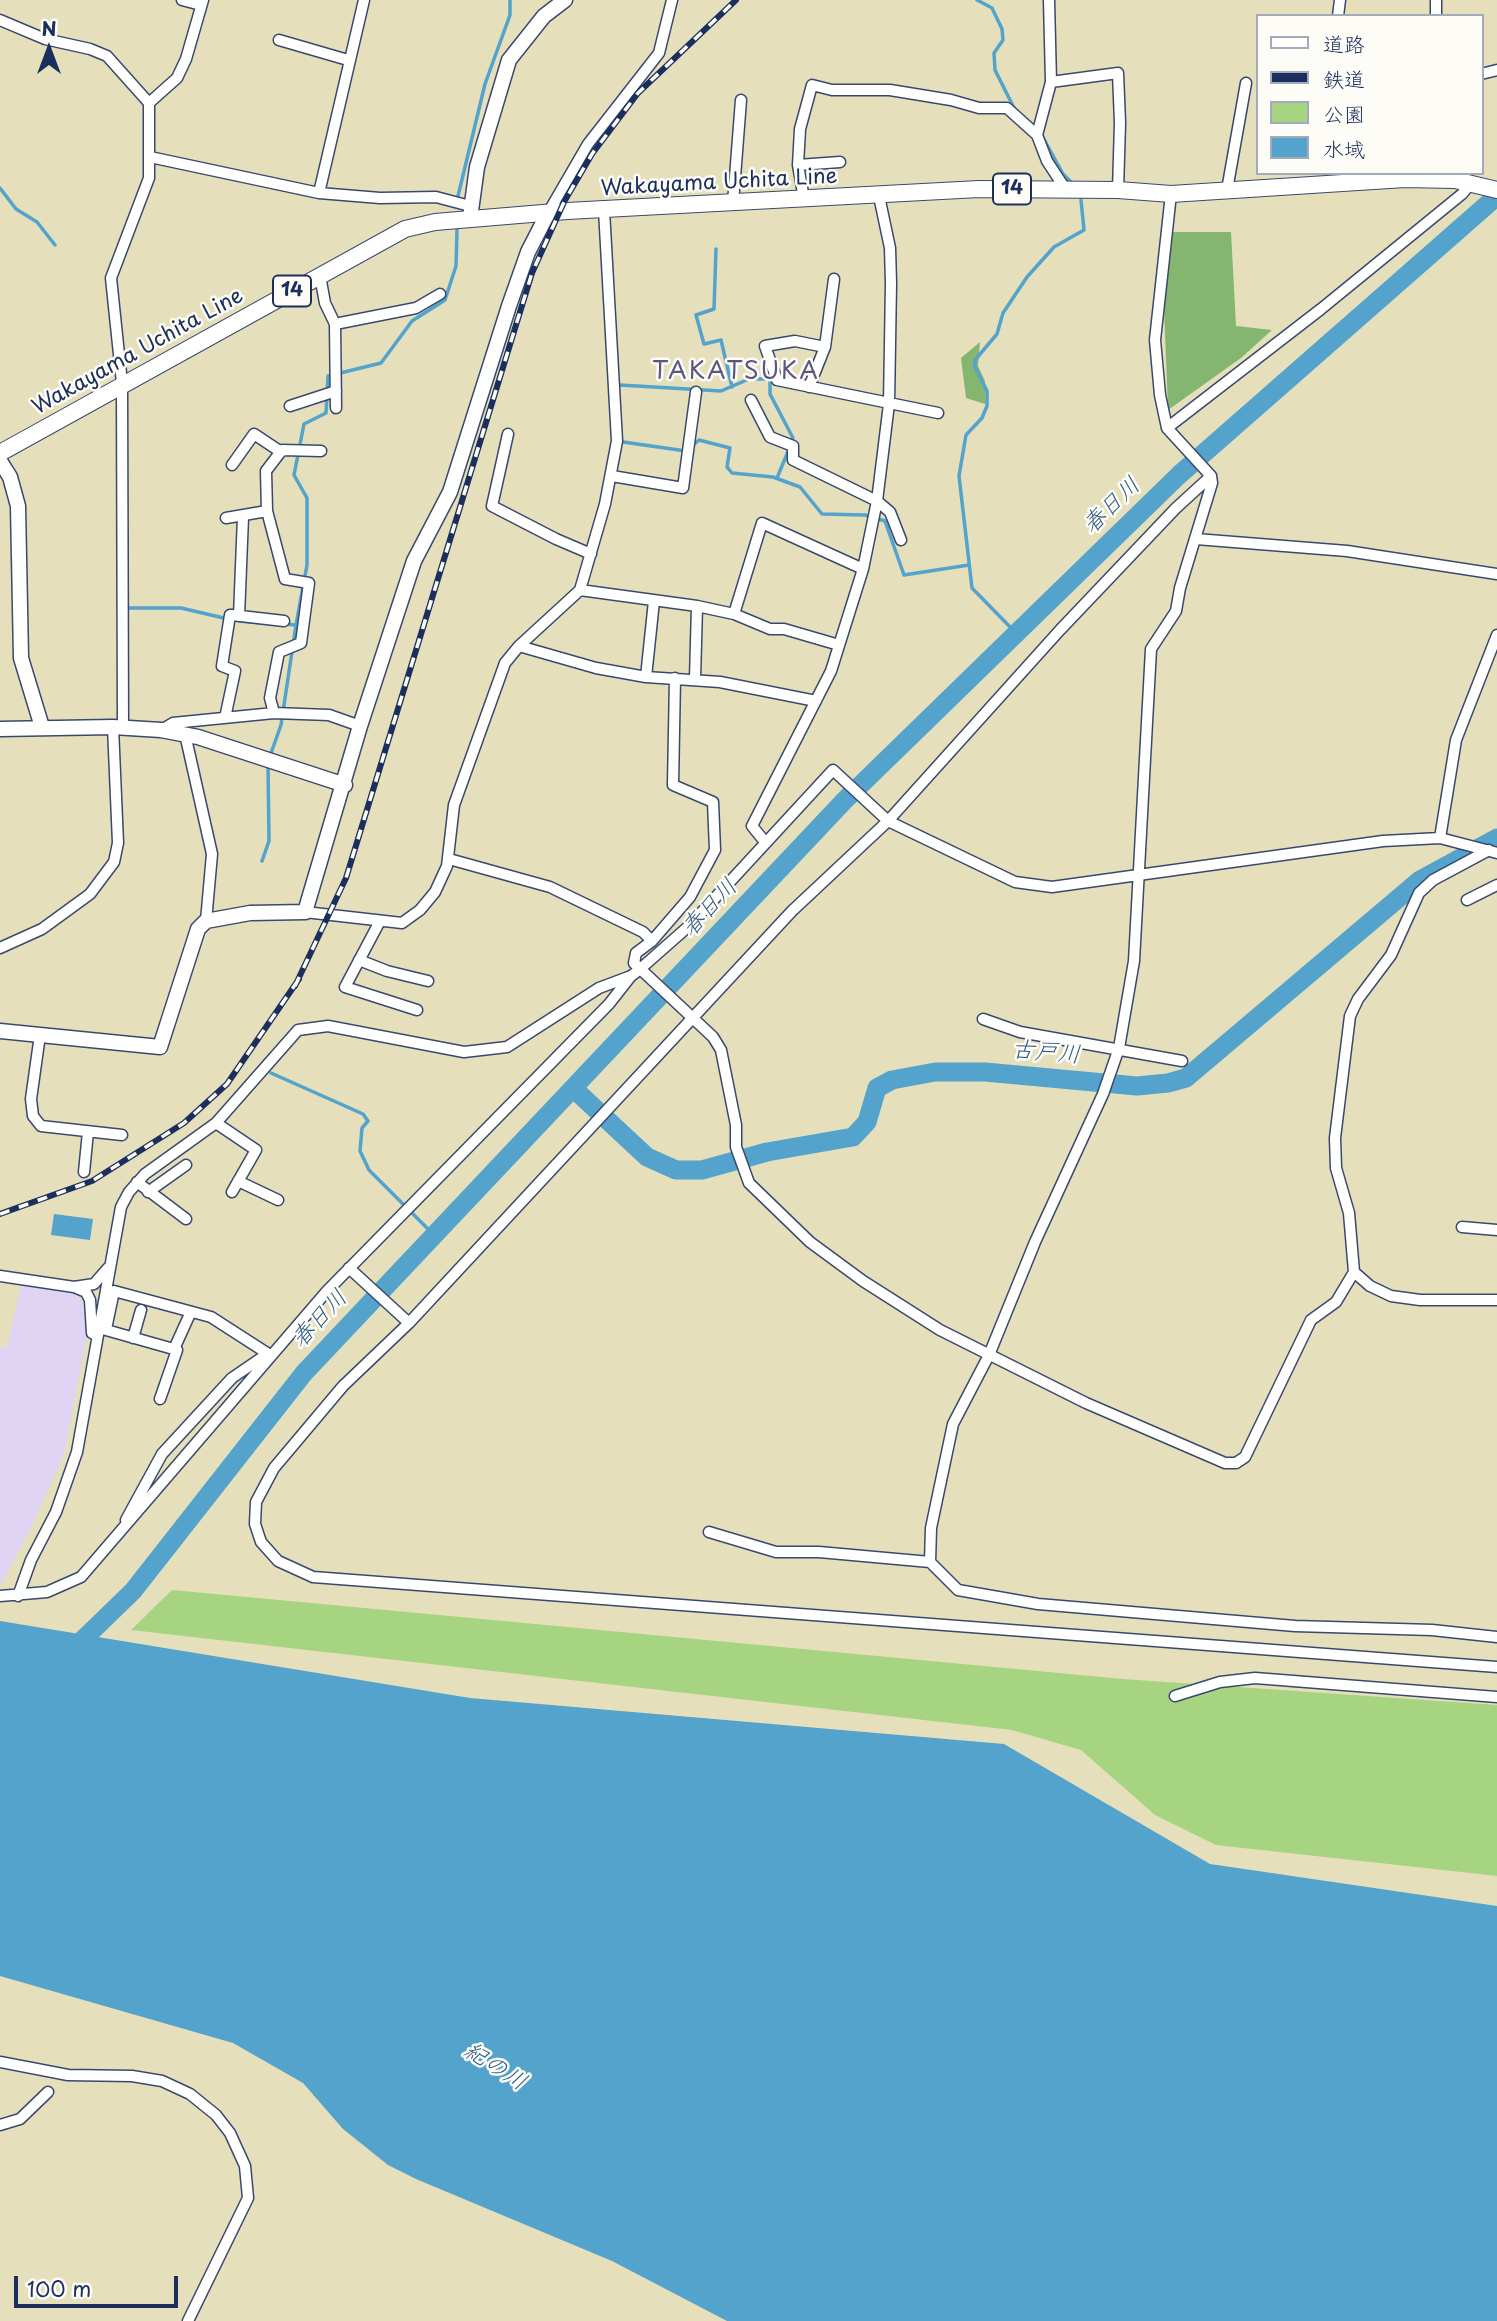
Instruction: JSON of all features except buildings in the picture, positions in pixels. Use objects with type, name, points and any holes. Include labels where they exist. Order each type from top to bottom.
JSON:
[{"type":"main road","points":[[470,212],[477,167],[509,60],[544,16],[565,0]]},
{"type":"main road","name":"Wakayama Uchita Line","points":[[0,453],[122,383],[405,229],[470,212],[548,213],[979,189],[1118,190],[1171,194],[1405,179],[1464,180],[1497,190]]},
{"type":"main road","points":[[0,1031],[160,1047],[198,929],[206,921],[250,913],[304,912],[345,785],[360,726],[414,561],[450,492],[528,251],[548,213]]},
{"type":"main road","points":[[0,461],[10,477],[18,506],[21,658],[42,727]]},
{"type":"main road","points":[[0,730],[42,727],[161,730],[185,734],[345,785]]},
{"type":"street","points":[[149,103],[177,78],[186,59],[202,3],[183,0]]},
{"type":"street","points":[[319,193],[364,0]]},
{"type":"street","points":[[548,213],[588,144],[659,53],[672,0]]},
{"type":"street","points":[[1049,0],[1051,82],[1038,129],[1047,161],[1066,190]]},
{"type":"street","points":[[0,20],[45,39],[90,49],[107,56],[149,103],[150,157],[149,178],[136,206],[111,278],[122,383],[118,843],[114,862],[90,894],[42,929],[0,948]]},
{"type":"street","points":[[279,40],[348,60]]},
{"type":"street","points":[[1051,82],[1118,73],[1118,190]]},
{"type":"street","points":[[1227,190],[1246,83]]},
{"type":"street","points":[[804,200],[798,164],[800,130],[812,85],[832,90],[890,90],[951,100],[979,108],[1007,108],[1038,129]]},
{"type":"street","points":[[733,203],[741,100]]},
{"type":"street","points":[[150,157],[319,193],[380,198],[436,197],[470,212]]},
{"type":"street","points":[[798,164],[840,162]]},
{"type":"street","points":[[1170,432],[1462,194],[1464,180]]},
{"type":"street","points":[[930,1562],[931,1528],[938,1507],[953,1424],[989,1354],[1035,1242],[1104,1094],[1119,1048],[1133,961],[1150,649],[1176,611],[1212,483],[1208,472],[1170,432],[1155,340],[1171,194]]},
{"type":"street","points":[[765,842],[752,826],[816,701],[839,645],[863,569],[877,501],[889,404],[890,248],[879,196]]},
{"type":"street","points":[[304,912],[402,923],[420,910],[435,892],[449,859],[454,805],[499,676],[519,646],[580,590],[612,476],[617,441],[604,210]]},
{"type":"street","points":[[320,276],[325,303],[335,324],[336,408]]},
{"type":"street","points":[[809,387],[825,347],[834,279]]},
{"type":"street","points":[[335,324],[416,308],[440,294]]},
{"type":"street","points":[[825,347],[795,341],[765,346],[777,380],[938,413]]},
{"type":"street","points":[[290,406],[336,391]]},
{"type":"street","points":[[612,476],[683,488],[696,392]]},
{"type":"street","points":[[751,400],[770,437],[793,446],[793,460],[877,501],[890,512],[901,540]]},
{"type":"street","points":[[232,465],[254,434],[281,452],[321,451]]},
{"type":"street","points":[[508,434],[492,506],[556,540],[591,554]]},
{"type":"street","points":[[274,713],[270,698],[279,652],[301,643],[309,583],[285,579],[267,511],[266,471],[281,452]]},
{"type":"street","points":[[1208,472],[1060,630],[888,821],[792,911],[690,1015],[409,1322],[343,1386],[262,1486],[256,1502],[255,1524],[261,1542],[278,1561],[313,1577],[1497,1667]]},
{"type":"street","points":[[226,518],[267,511]]},
{"type":"street","points":[[225,718],[235,671],[222,666],[243,517]]},
{"type":"street","points":[[734,614],[762,523],[863,569]]},
{"type":"street","points":[[1196,539],[1348,551],[1497,574]]},
{"type":"street","points":[[580,590],[697,606],[734,614],[769,629],[784,629],[839,645]]},
{"type":"street","points":[[646,677],[654,601]]},
{"type":"street","points":[[695,678],[697,606]]},
{"type":"street","points":[[230,615],[284,621]]},
{"type":"street","points":[[1440,838],[1456,740],[1496,640]]},
{"type":"street","points":[[519,646],[554,659],[646,677],[695,678],[816,701]]},
{"type":"street","points":[[675,678],[673,785],[713,802],[715,850],[686,904],[652,941],[636,953],[634,963],[640,974],[690,1015],[713,1037],[721,1050],[734,1113],[736,1147],[749,1183],[810,1242],[863,1281],[940,1330],[1154,1434],[1225,1463],[1236,1462],[1245,1457],[1311,1320],[1335,1302],[1354,1272],[1349,1213],[1335,1168],[1335,1138],[1350,1016],[1358,999],[1391,955],[1419,892],[1433,880],[1493,852]]},
{"type":"street","points":[[161,730],[173,723],[274,713],[329,715],[360,726]]},
{"type":"street","points":[[185,734],[212,854],[206,921]]},
{"type":"street","points":[[0,1596],[47,1592],[81,1577],[269,1354],[349,1268],[608,1004],[690,925],[833,770],[888,821],[1016,882],[1052,887],[1383,841],[1440,838],[1493,852]]},
{"type":"street","points":[[449,859],[550,887],[643,932],[652,941]]},
{"type":"street","points":[[1467,900],[1497,884]]},
{"type":"street","points":[[380,920],[345,987],[417,1010]]},
{"type":"street","points":[[359,960],[387,971],[428,981]]},
{"type":"street","points":[[18,1596],[31,1560],[56,1512],[77,1452],[101,1331],[108,1268],[121,1207],[137,1182],[216,1123],[298,1030],[328,1026],[439,1049],[491,1051],[507,1047],[599,988],[640,974]]},
{"type":"street","points":[[983,1019],[1020,1032],[1182,1061]]},
{"type":"street","points":[[40,1035],[31,1099],[33,1116],[41,1126],[122,1135]]},
{"type":"street","points":[[216,1123],[256,1150],[232,1192]]},
{"type":"street","points":[[84,1172],[88,1132]]},
{"type":"street","points":[[148,1192],[186,1165]]},
{"type":"street","points":[[238,1181],[278,1200]]},
{"type":"street","points":[[137,1182],[186,1219]]},
{"type":"street","points":[[1462,1227],[1497,1230]]},
{"type":"street","points":[[1,1280],[74,1287],[94,1284],[108,1268]]},
{"type":"street","points":[[349,1268],[409,1322]]},
{"type":"street","points":[[1354,1272],[1370,1286],[1391,1296],[1420,1300],[1497,1300]]},
{"type":"street","points":[[74,1287],[86,1292],[90,1300],[92,1334],[101,1331],[177,1350],[160,1399]]},
{"type":"street","points":[[101,1331],[114,1291],[211,1317],[269,1354]]},
{"type":"street","points":[[133,1338],[141,1310]]},
{"type":"street","points":[[174,1349],[189,1316]]},
{"type":"street","points":[[123,1530],[131,1507],[162,1454],[232,1378],[269,1354]]},
{"type":"street","points":[[709,1532],[776,1552],[818,1552],[930,1562],[958,1590],[1038,1604],[1296,1626],[1432,1630],[1497,1637]]},
{"type":"street","points":[[1175,1696],[1220,1682],[1255,1678],[1497,1697]]},
{"type":"street","points":[[0,2063],[68,2075],[132,2076],[162,2081],[190,2094],[216,2115],[230,2133],[245,2166],[248,2198],[188,2321]]},
{"type":"street","points":[[0,2125],[20,2119],[48,2092]]},
{"type":"shaded area","points":[[21,1285],[71,1291],[83,1302],[87,1334],[64,1454],[31,1528],[0,1586],[0,1346],[7,1348]]},
{"type":"green space","points":[[1173,232],[1231,232],[1236,326],[1272,330],[1241,358],[1168,410],[1164,308]]},
{"type":"green space","points":[[980,342],[978,366],[985,381],[985,404],[966,398],[961,358]]},
{"type":"green space","points":[[172,1590],[1123,1679],[1497,1705],[1497,1876],[1216,1845],[1155,1815],[1081,1750],[1012,1730],[131,1630]]},
{"type":"water","points":[[54,1214],[93,1219],[90,1240],[51,1235]]},
{"type":"water","name":"紀の川","points":[[0,1621],[470,1698],[1004,1744],[1210,1864],[1497,1906],[1497,2321],[727,2321],[612,2261],[416,2179],[388,2165],[343,2129],[303,2083],[233,2043],[0,1976]]},
{"type":"waterway","points":[[458,196],[485,84],[510,15],[510,0]]},
{"type":"waterway","points":[[977,0],[992,8],[1002,29],[1003,40],[994,53],[995,70],[1014,108]]},
{"type":"waterway","points":[[1040,132],[1063,174],[1073,184]]},
{"type":"waterway","points":[[0,188],[16,209],[37,222],[55,245]]},
{"type":"waterway","name":"春日川","points":[[69,1653],[133,1591],[304,1373],[844,801],[1179,475],[1497,196]]},
{"type":"waterway","points":[[1016,633],[972,588],[959,476],[966,435],[982,418],[987,406],[987,391],[975,367],[975,360],[997,334],[1003,313],[1027,277],[1054,247],[1084,230],[1081,200]]},
{"type":"waterway","points":[[296,625],[307,565],[307,498],[294,475],[304,424],[326,413],[328,376],[381,363],[412,321],[445,300],[456,266],[457,230]]},
{"type":"waterway","points":[[716,249],[714,309],[696,315],[704,344],[721,340],[732,387]]},
{"type":"waterway","points":[[620,385],[721,391],[749,379],[770,379],[770,394],[793,438],[791,442]]},
{"type":"waterway","points":[[692,446],[699,440],[730,448],[727,467],[732,473],[773,477],[800,487],[822,514],[865,515],[885,521],[904,575],[969,565]]},
{"type":"waterway","points":[[623,442],[686,451]]},
{"type":"waterway","points":[[777,478],[789,449]]},
{"type":"waterway","points":[[128,608],[181,608],[228,619]]},
{"type":"waterway","points":[[239,621],[262,623]]},
{"type":"waterway","points":[[270,756],[281,725],[296,625],[284,624]]},
{"type":"waterway","points":[[262,861],[269,841],[268,764]]},
{"type":"waterway","name":"古戸川","points":[[574,1089],[647,1157],[676,1170],[702,1170],[767,1152],[853,1137],[867,1122],[877,1088],[892,1080],[935,1072],[985,1072],[1137,1086],[1168,1083],[1186,1078],[1420,880],[1497,838]]},
{"type":"waterway","points":[[271,1073],[363,1114],[368,1121],[362,1128],[360,1151],[369,1170],[435,1236]]},
{"type":"railway","points":[[295,986],[346,878],[532,273],[564,202],[592,154],[638,93],[736,0]]},
{"type":"railway","points":[[0,1214],[92,1181],[184,1123],[227,1084],[299,979]]},
{"type":"district","name":"TAKATSUKA","points":[[736,372]]}]
